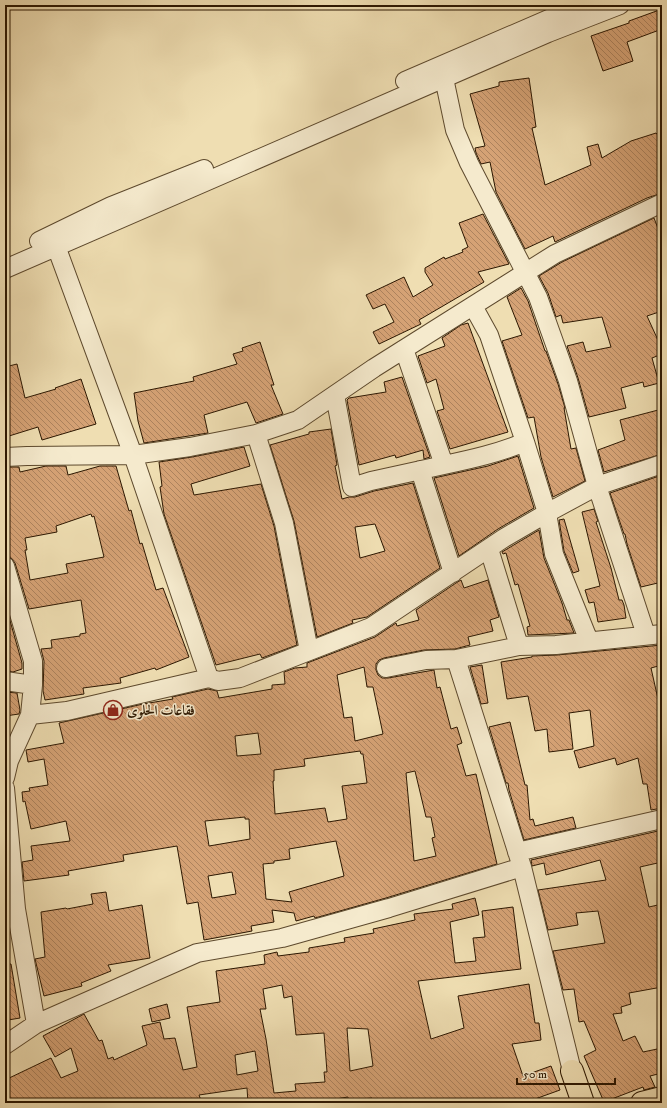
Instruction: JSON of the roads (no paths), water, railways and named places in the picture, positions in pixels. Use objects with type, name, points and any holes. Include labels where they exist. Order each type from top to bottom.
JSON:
[{"type":"main road","points":[[572,1071],[583,1103]]},
{"type":"main road","points":[[642,1103],[662,1098]]},
{"type":"street","points":[[5,257],[111,206],[208,167],[581,5]]},
{"type":"street","points":[[5,269],[444,78],[620,5]]},
{"type":"street","points":[[386,668],[426,660],[456,659],[518,646],[556,645],[654,635],[597,486],[568,381],[538,297],[469,163],[455,130],[444,78]]},
{"type":"street","points":[[5,457],[133,455],[190,447],[256,434],[298,420],[404,349],[555,254],[662,203]]},
{"type":"street","points":[[56,246],[133,455],[209,678]]},
{"type":"street","points":[[473,306],[489,334],[525,442],[546,513],[554,554],[589,641]]},
{"type":"street","points":[[404,349],[444,465]]},
{"type":"street","points":[[335,395],[352,487],[420,470],[470,460],[508,449],[525,442]]},
{"type":"street","points":[[256,434],[284,523],[309,651]]},
{"type":"street","points":[[30,715],[67,711],[209,678],[218,681],[240,678],[371,627],[504,538],[546,513],[597,486],[662,464]]},
{"type":"street","points":[[420,470],[453,573]]},
{"type":"street","points":[[489,549],[518,646]]},
{"type":"street","points":[[5,566],[33,660],[33,685],[30,715],[6,767]]},
{"type":"street","points":[[456,659],[519,859],[572,1071]]},
{"type":"street","points":[[5,681],[33,685]]},
{"type":"street","points":[[5,788],[16,909],[36,1024]]},
{"type":"street","points":[[5,1045],[36,1024],[197,954],[290,936],[389,908],[519,859],[662,820]]},
{"type":"place","name":"فقاعات الحلوى","points":[[113,710]]}]
